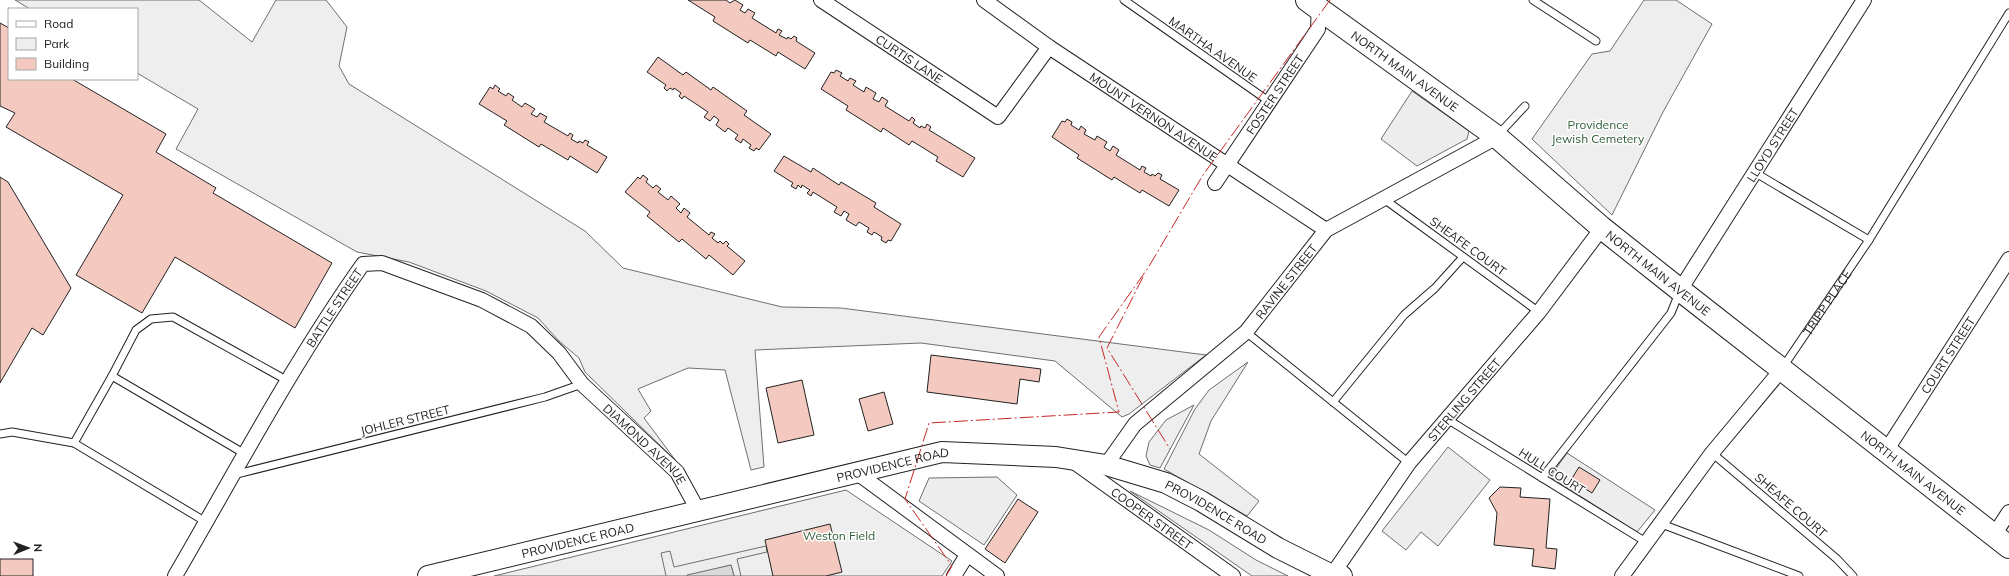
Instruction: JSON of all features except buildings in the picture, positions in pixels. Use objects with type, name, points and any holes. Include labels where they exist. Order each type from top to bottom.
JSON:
[{"type":"main road","name":"NORTH MAIN AVENUE","points":[[1315,3],[1496,137],[1602,228],[2002,541]]},
{"type":"main road","name":"PROVIDENCE ROAD","points":[[428,576],[699,512],[942,452],[991,453],[1070,459],[1106,465],[1166,483],[1201,501],[1278,548],[1337,575]]},
{"type":"street","name":"CURTIS LANE","points":[[821,0],[998,118],[1050,48]]},
{"type":"street","name":"MOUNT VERNON AVENUE","points":[[984,0],[1050,48],[1326,230]]},
{"type":"street","name":"LLOYD STREET","points":[[1680,290],[1864,0]]},
{"type":"street","name":"FOSTER STREET","points":[[1215,183],[1318,29],[1315,3]]},
{"type":"street","name":"RAVINE STREET","points":[[1106,465],[1135,424],[1246,332],[1326,230],[1496,137]]},
{"type":"street","name":"STERLING STREET","points":[[1337,575],[1410,463],[1539,312],[1602,228]]},
{"type":"street","name":"COURT STREET","points":[[1886,451],[2009,259]]},
{"type":"street","name":"BATTLE STREET","points":[[175,576],[288,381],[337,301],[363,264],[382,263],[482,300],[530,326],[559,353],[582,384]]},
{"type":"street","name":"TRIPP PLACE","points":[[1622,576],[1659,523],[1712,453],[1782,369]]},
{"type":"street","name":"DIAMOND AVENUE","points":[[582,384],[677,472],[699,512]]},
{"type":"street","name":"COOPER STREET","points":[[1070,459],[1234,576]]},
{"type":"street","points":[[856,472],[997,576]]},
{"type":"street","points":[[2002,541],[2009,512]]},
{"type":"street","points":[[954,576],[967,555]]},
{"type":"lane","name":"MARTHA AVENUE","points":[[1124,0],[1270,102]]},
{"type":"lane","points":[[1534,0],[1596,41]]},
{"type":"lane","name":"TRIPP PLACE","points":[[1782,369],[1869,240],[2009,13]]},
{"type":"lane","points":[[1496,137],[1525,106]]},
{"type":"lane","points":[[1754,172],[1869,240]]},
{"type":"lane","name":"SHEAFE COURT","points":[[1384,199],[1539,312]]},
{"type":"lane","points":[[1333,402],[1404,315],[1435,288],[1463,257]]},
{"type":"lane","points":[[1542,478],[1671,313],[1680,290]]},
{"type":"lane","points":[[74,443],[136,330],[151,318],[173,317],[288,381]]},
{"type":"lane","points":[[1246,332],[1410,463]]},
{"type":"lane","points":[[112,376],[245,454]]},
{"type":"lane","name":"JOHLER STREET","points":[[233,475],[544,397],[582,384]]},
{"type":"lane","name":"HULL COURT","points":[[1447,419],[1646,542]]},
{"type":"lane","points":[[0,434],[12,432],[74,443],[206,522]]},
{"type":"lane","name":"SHEAFE COURT","points":[[1712,453],[1837,559],[1853,576]]},
{"type":"lane","points":[[1659,523],[1799,576]]},
{"type":"green space","points":[[15,0],[199,0],[252,42],[276,0],[326,0],[347,27],[339,66],[349,84],[585,231],[623,268],[782,307],[841,308],[1206,355],[1129,414],[1122,417],[1055,361],[921,343],[755,350],[764,467],[751,470],[725,370],[688,368],[638,389],[651,411],[644,418],[676,461],[585,372],[579,358],[559,341],[538,318],[486,291],[409,262],[357,252],[176,149],[198,109],[138,74],[138,8],[28,8]]},
{"type":"green space","name":"Providence Jewish Cemetery","points":[[1644,0],[1676,0],[1712,24],[1663,112],[1612,215],[1532,139],[1592,54],[1610,51]]},
{"type":"green space","points":[[1248,362],[1211,421],[1199,454],[1259,501],[1247,516],[1164,469],[1195,409],[1209,390]]},
{"type":"green space","points":[[1194,405],[1160,468],[1150,465],[1146,456],[1149,442],[1166,420]]},
{"type":"green space","name":"Weston Field","points":[[846,490],[952,561],[942,576],[494,576]]},
{"type":"green space","points":[[1130,491],[1209,530],[1256,560],[1288,576],[1252,576]]},
{"type":"shaded area","points":[[1412,91],[1469,131],[1467,139],[1417,166],[1381,139]]},
{"type":"shaded area","points":[[1448,447],[1490,480],[1438,546],[1421,532],[1406,550],[1382,531]]},
{"type":"shaded area","points":[[1567,453],[1655,510],[1637,532],[1550,477]]},
{"type":"shaded area","points":[[997,477],[1017,495],[984,545],[919,501],[929,478]]},
{"type":"shaded area","points":[[766,546],[767,552],[737,559],[741,576],[734,576],[731,565],[687,576],[666,576],[661,553],[670,551],[674,567]]},
{"type":"shaded area","points":[[731,565],[734,576],[687,576],[687,575]]},
{"type":"power","points":[[946,576],[952,566],[905,499],[929,423],[1119,412],[1099,337],[1148,268],[1203,175],[1330,0]]},
{"type":"power","points":[[1143,277],[1107,348],[1170,449]]}]
